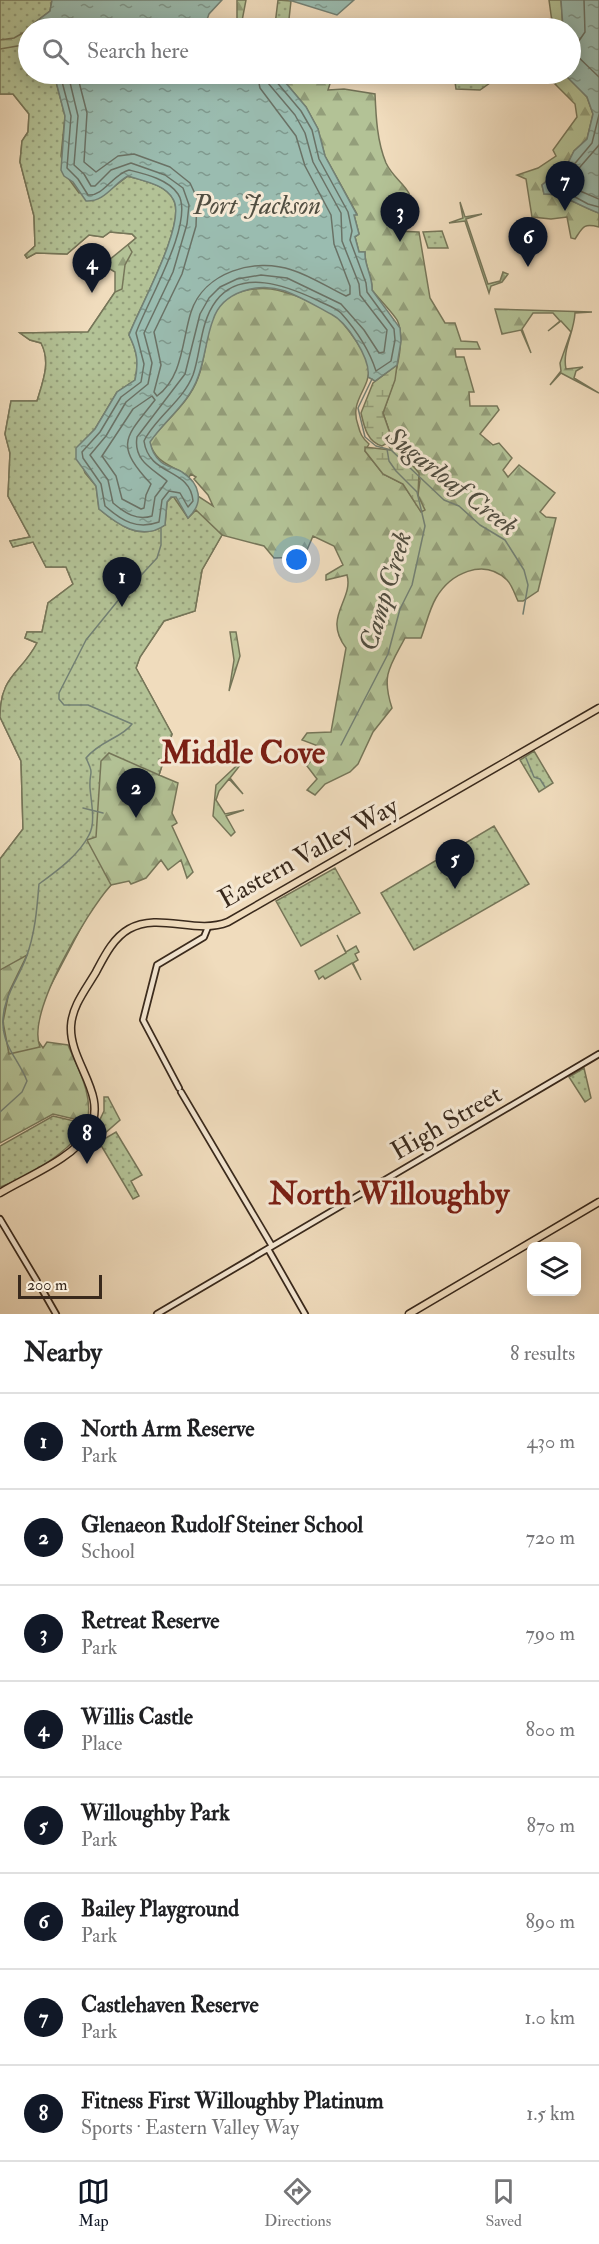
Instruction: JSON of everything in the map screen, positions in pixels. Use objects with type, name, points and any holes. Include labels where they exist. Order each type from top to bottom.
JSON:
[{"type":"main road","name":"Eastern Valley Way","points":[[0,1193],[69,1153],[90,1129],[95,1101],[73,1042],[72,1019],[78,1003],[114,942],[127,930],[145,924],[208,927],[226,923],[599,708]]},
{"type":"main road","points":[[410,1314],[599,1202]]},
{"type":"street","points":[[208,927],[204,938],[157,965],[143,1018],[145,1028],[305,1314]]},
{"type":"street","name":"High Street","points":[[157,1314],[599,1054]]},
{"type":"street","points":[[0,1219],[56,1314]]},
{"type":"green space","points":[[0,0],[52,0],[39,18],[18,18],[18,84],[63,84],[157,185],[95,429],[213,506],[208,495],[194,479],[196,477],[191,474],[189,477],[165,463],[156,456],[149,442],[183,404],[194,387],[201,369],[209,330],[221,304],[231,296],[251,289],[287,293],[334,315],[344,324],[360,347],[369,367],[356,409],[360,430],[369,444],[365,451],[383,474],[403,484],[421,511],[418,495],[420,480],[409,458],[393,442],[383,413],[394,380],[399,355],[401,342],[398,322],[372,290],[365,252],[359,252],[355,237],[359,234],[354,215],[357,214],[325,156],[318,129],[306,107],[287,84],[330,84],[328,90],[344,89],[375,94],[383,155],[390,170],[411,197],[412,214],[391,213],[395,231],[419,232],[430,298],[445,323],[455,323],[461,341],[477,342],[480,349],[455,349],[456,357],[464,357],[474,392],[469,392],[470,406],[497,406],[499,410],[480,434],[493,445],[499,443],[512,458],[503,470],[508,477],[519,465],[555,493],[540,512],[546,517],[556,518],[538,591],[523,601],[518,601],[507,580],[498,573],[488,570],[468,571],[442,589],[431,607],[421,638],[405,638],[391,664],[387,687],[392,708],[373,732],[358,764],[350,772],[325,784],[315,795],[307,790],[317,779],[307,766],[321,747],[302,740],[307,733],[331,732],[346,648],[339,637],[337,627],[348,584],[347,575],[326,580],[326,575],[343,565],[334,546],[313,536],[304,557],[274,558],[264,546],[222,535],[202,570],[195,611],[164,621],[140,657],[136,668],[172,734],[159,775],[178,783],[172,813],[177,823],[172,826],[193,872],[187,878],[181,860],[168,870],[161,860],[146,878],[131,884],[129,881],[111,885],[93,905],[41,1004],[36,1038],[43,1048],[47,1042],[68,1045],[87,1093],[89,1112],[87,1122],[53,1114],[0,1143],[0,859],[23,829],[21,761],[0,717],[1,703],[7,683],[37,643],[25,638],[27,632],[42,632],[48,603],[73,584],[66,567],[46,567],[33,542],[13,547],[10,541],[30,537],[8,496],[10,453],[5,434],[11,401],[37,401],[46,364],[41,343],[30,340],[20,333],[88,332],[115,292],[115,272],[103,265],[136,238],[132,234],[110,232],[103,237],[89,235],[67,254],[36,253],[27,258],[25,255],[35,246],[34,216],[20,162],[22,141],[28,132],[29,114],[13,94],[0,94]]},
{"type":"green space","points":[[0,0],[52,0],[50,11],[41,18],[18,18],[18,36],[0,40]]},
{"type":"green space","points":[[237,0],[246,0],[243,18],[237,18]]},
{"type":"green space","points":[[278,0],[291,1],[289,18],[276,18]]},
{"type":"green space","points":[[549,0],[561,0],[562,18],[551,18]]},
{"type":"green space","points":[[18,46],[18,84],[57,84],[65,116],[61,156],[68,178],[79,193],[112,188],[128,176],[165,190],[173,199],[176,210],[168,246],[129,335],[136,357],[135,380],[117,392],[95,429],[77,448],[85,473],[96,486],[99,509],[121,525],[147,532],[165,525],[167,502],[173,496],[188,518],[196,510],[222,535],[202,570],[195,611],[164,621],[140,657],[136,668],[172,734],[159,775],[109,753],[101,761],[96,837],[87,840],[111,885],[74,939],[50,988],[38,1031],[40,1047],[9,1054],[3,1022],[9,992],[27,955],[0,970],[0,859],[23,829],[21,761],[0,717],[1,703],[7,683],[37,643],[25,638],[27,632],[42,632],[48,603],[73,584],[66,567],[46,567],[33,542],[13,547],[10,541],[30,537],[8,496],[10,453],[5,434],[11,401],[37,401],[46,364],[41,343],[30,340],[20,333],[88,332],[115,292],[122,289],[125,265],[132,252],[128,245],[136,238],[132,234],[110,232],[103,237],[89,235],[67,254],[36,253],[27,258],[25,255],[35,246],[34,216],[20,162],[22,141],[28,132],[29,114],[13,94],[0,94],[0,49]]},
{"type":"green space","points":[[455,84],[489,84],[480,90],[456,89]]},
{"type":"green space","points":[[555,84],[575,84],[587,97],[593,114],[587,139],[574,151],[568,163],[542,185],[544,194],[565,198],[599,213],[599,227],[584,227],[575,239],[571,238],[567,217],[551,219],[532,217],[526,179],[517,175],[538,168],[556,156],[553,150],[577,117],[575,104]]},
{"type":"green space","points":[[460,202],[465,217],[482,214],[466,219],[488,284],[500,281],[503,272],[508,274],[502,282],[491,286],[489,293],[465,221],[449,223],[463,218]]},
{"type":"green space","points":[[442,231],[448,248],[428,248],[423,232]]},
{"type":"green space","points":[[495,309],[592,312],[575,313],[565,362],[566,369],[583,367],[576,371],[574,378],[599,393],[561,373],[550,385],[561,371],[560,363],[571,332],[561,321],[548,331],[560,321],[553,313],[533,313],[522,329],[531,353],[521,330],[502,334]]},
{"type":"green space","points":[[397,365],[395,380],[383,413],[393,442],[419,473],[418,495],[425,510],[421,512],[403,484],[383,474],[365,451],[365,447],[391,450],[387,443],[382,446],[373,441],[365,428],[361,413],[373,383]]},
{"type":"green space","points":[[230,632],[236,632],[240,656],[229,691],[234,660]]},
{"type":"green space","points":[[534,751],[553,783],[539,792],[520,760]]},
{"type":"green space","points":[[248,755],[230,778],[243,794],[229,779],[219,791],[216,800],[225,814],[244,810],[226,816],[235,832],[231,836],[213,816],[216,785]]},
{"type":"green space","points":[[494,826],[529,884],[414,950],[381,893]]},
{"type":"green space","points":[[335,868],[360,913],[301,946],[276,901]]},
{"type":"green space","points":[[337,935],[346,952],[356,946],[359,952],[355,954],[358,960],[353,963],[361,980],[352,963],[325,979],[323,976],[319,979],[315,971],[346,953]]},
{"type":"green space","points":[[584,1068],[591,1098],[585,1102],[569,1077]]},
{"type":"green space","points":[[104,1097],[108,1097],[120,1120],[97,1140],[93,1134],[104,1111]]},
{"type":"green space","points":[[53,1116],[87,1124],[61,1153],[49,1162],[24,1177],[0,1187],[0,1146]]},
{"type":"green space","points":[[116,1132],[142,1175],[131,1181],[139,1196],[133,1199],[99,1142]]},
{"type":"water","points":[[52,0],[222,0],[208,18],[41,18],[50,11]]},
{"type":"water","points":[[289,0],[354,0],[337,15]]},
{"type":"water","points":[[561,0],[599,0],[599,213],[565,198],[544,194],[542,185],[568,163],[574,151],[587,139],[593,114],[587,97],[574,84],[581,84],[581,18],[562,18]]},
{"type":"water","name":"Port Jackson","points":[[57,84],[287,84],[306,107],[318,129],[325,156],[357,215],[354,215],[359,234],[355,237],[359,252],[365,252],[372,290],[400,328],[401,341],[397,365],[375,381],[368,377],[366,361],[357,342],[344,325],[331,314],[275,288],[243,291],[224,302],[213,320],[194,386],[183,403],[150,442],[161,462],[182,472],[193,482],[198,494],[196,506],[188,518],[176,497],[171,497],[167,502],[165,525],[147,532],[121,525],[99,509],[96,486],[76,459],[76,448],[95,429],[117,392],[135,380],[136,357],[129,335],[168,246],[176,210],[173,199],[165,190],[128,176],[104,196],[93,201],[86,201],[73,182],[64,176],[61,170],[65,116]]},
{"type":"waterway","name":"Sugarloaf Creek","points":[[372,379],[358,408],[365,437],[376,446],[391,450],[444,500],[459,506],[480,525],[505,540],[524,570],[528,585],[523,614]]},
{"type":"waterway","name":"Camp Creek","points":[[341,745],[388,654],[400,609],[412,585],[425,526],[417,492],[389,461],[387,449]]},
{"type":"waterway","points":[[0,1112],[22,1092],[27,1081],[8,1046],[3,1014],[32,940],[39,884],[74,856],[91,830],[93,818],[91,771],[86,758],[98,747],[123,733],[132,724],[88,705],[64,705],[59,699],[59,693],[86,640],[157,558],[161,545],[161,528]]},
{"type":"waterway","name":"Sugarloaf Creek","points":[[526,758],[534,777],[540,779],[545,787]]},
{"type":"waterway","points":[[83,808],[103,813]]},
{"type":"place","name":"Castlehaven Reserve","points":[[565,211]]},
{"type":"place","name":"Retreat Reserve","points":[[400,242]]},
{"type":"place","name":"Bailey Playground","points":[[528,267]]},
{"type":"place","name":"Willis Castle","points":[[92,293]]},
{"type":"place","name":"North Arm Reserve","points":[[122,607]]},
{"type":"place","name":"Glenaeon Rudolf Steiner School","points":[[136,818]]},
{"type":"place","name":"Willoughby Park","points":[[455,889]]},
{"type":"place","name":"Fitness First Willoughby Platinum","points":[[87,1164]]},
{"type":"district","name":"Middle Cove","points":[[243,752]]},
{"type":"district","name":"North Willoughby","points":[[389,1193]]}]
